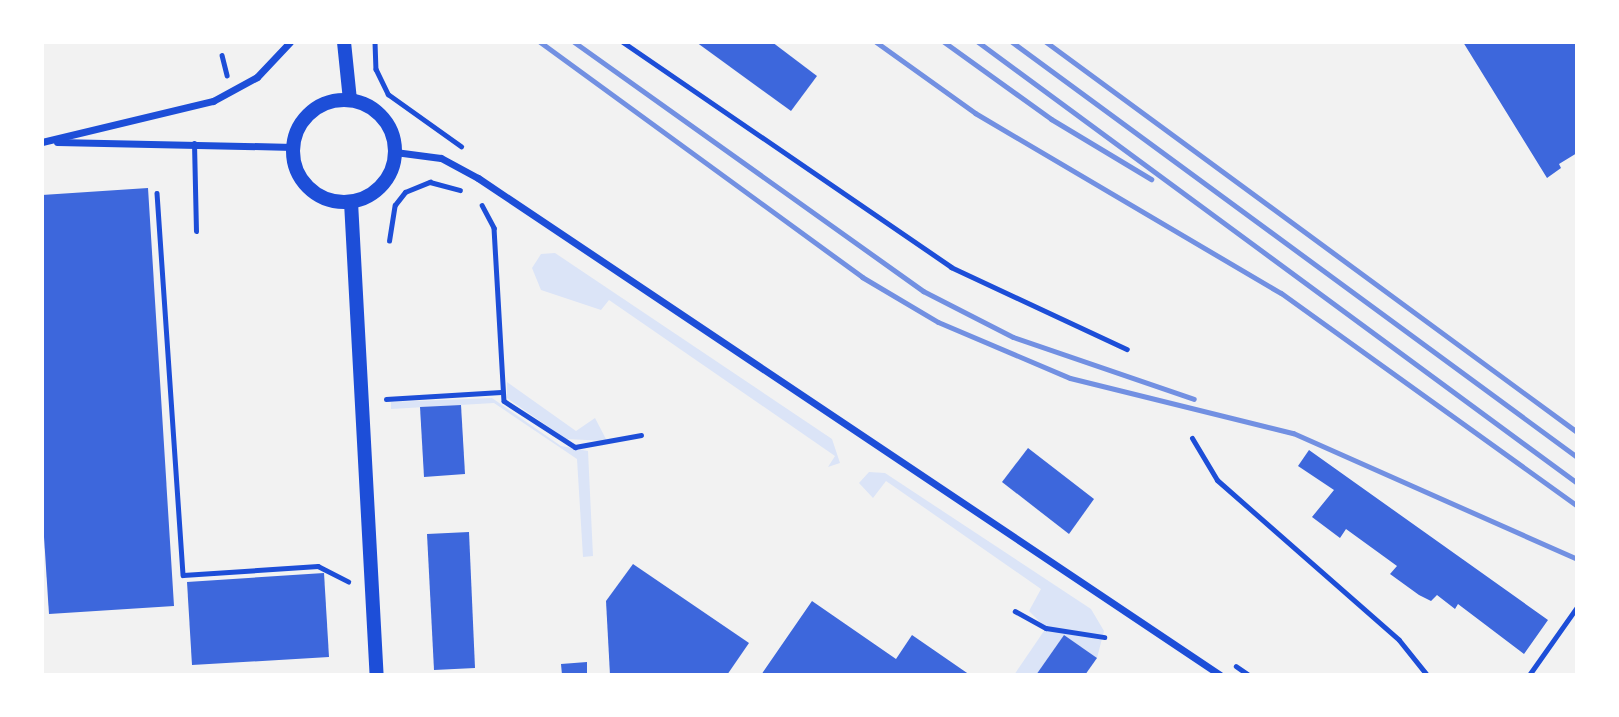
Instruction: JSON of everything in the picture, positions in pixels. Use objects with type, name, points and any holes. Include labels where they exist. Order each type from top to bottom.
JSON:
[{"type":"main road","points":[[344,42],[350,100]]},
{"type":"main road","points":[[350,100],[379,114],[395,152],[382,185],[351,202],[313,192],[296,167],[293,147],[312,112],[350,100]]},
{"type":"main road","points":[[351,202],[377,675]]},
{"type":"street","points":[[42,142],[213,101],[257,77],[290,42]]},
{"type":"street","points":[[42,142],[293,147]]},
{"type":"street","points":[[395,152],[441,158],[478,178],[1220,675]]},
{"type":"lane","points":[[194,143],[196,231]]},
{"type":"lane","points":[[1192,438],[1217,480],[1399,640],[1427,675]]},
{"type":"lane","points":[[1529,675],[1577,607]]},
{"type":"path","points":[[135,42],[147,42]]},
{"type":"path","points":[[623,42],[951,267],[1127,349]]},
{"type":"path","points":[[222,55],[228,79]]},
{"type":"path","points":[[389,241],[394,205],[405,192],[430,183],[467,194]]},
{"type":"path","points":[[157,193],[183,575],[318,566],[348,581]]},
{"type":"path","points":[[477,200],[494,228],[501,391],[504,401],[575,447],[641,435]]},
{"type":"path","points":[[386,399],[501,391]]},
{"type":"path","points":[[1015,611],[1046,628],[1104,637]]},
{"type":"shaded area","points":[[555,253],[832,439],[840,463],[828,467],[835,456],[609,300],[601,310],[541,290],[532,268],[541,254]]},
{"type":"shaded area","points":[[507,382],[576,431],[595,418],[607,441],[566,439],[507,398]]},
{"type":"shaded area","points":[[492,398],[561,446],[588,451],[593,556],[583,557],[577,459],[494,403],[391,409],[391,402]]},
{"type":"shaded area","points":[[869,472],[885,473],[1091,609],[1104,631],[1097,658],[1064,635],[1036,675],[1014,675],[1046,628],[1029,611],[1041,589],[886,481],[873,498],[859,483]]},
{"type":"building","points":[[696,42],[772,42],[817,76],[791,111]]},
{"type":"building","points":[[1463,42],[1577,42],[1577,153],[1559,164],[1561,168],[1547,178]]},
{"type":"building","points":[[148,188],[174,606],[49,614],[42,506],[42,195]]},
{"type":"building","points":[[461,405],[465,474],[424,477],[420,407]]},
{"type":"building","points":[[1028,448],[1094,499],[1069,534],[1002,482]]},
{"type":"building","points":[[1309,450],[1548,620],[1524,654],[1458,604],[1455,609],[1437,595],[1431,601],[1419,595],[1390,574],[1397,566],[1346,529],[1340,538],[1312,517],[1334,490],[1298,466]]},
{"type":"building","points":[[469,532],[475,668],[434,670],[427,534]]},
{"type":"building","points":[[633,564],[749,643],[727,675],[610,675],[606,601]]},
{"type":"building","points":[[324,573],[329,657],[192,665],[187,582]]},
{"type":"building","points":[[812,601],[896,659],[912,635],[970,675],[761,675]]},
{"type":"building","points":[[1064,635],[1097,658],[1085,675],[1036,675]]},
{"type":"building","points":[[587,662],[587,675],[562,675],[561,664]]},
{"type":"railway","points":[[540,42],[862,277],[938,322],[1070,378],[1293,433],[1577,559]]},
{"type":"railway","points":[[574,42],[923,291],[1013,337],[1194,399]]},
{"type":"railway","points":[[876,42],[975,113],[1281,293],[1577,506]]},
{"type":"railway","points":[[944,42],[1051,119],[1151,179]]},
{"type":"railway","points":[[978,42],[1577,483]]},
{"type":"railway","points":[[1012,42],[1577,457]]},
{"type":"railway","points":[[1046,42],[1577,432]]}]
